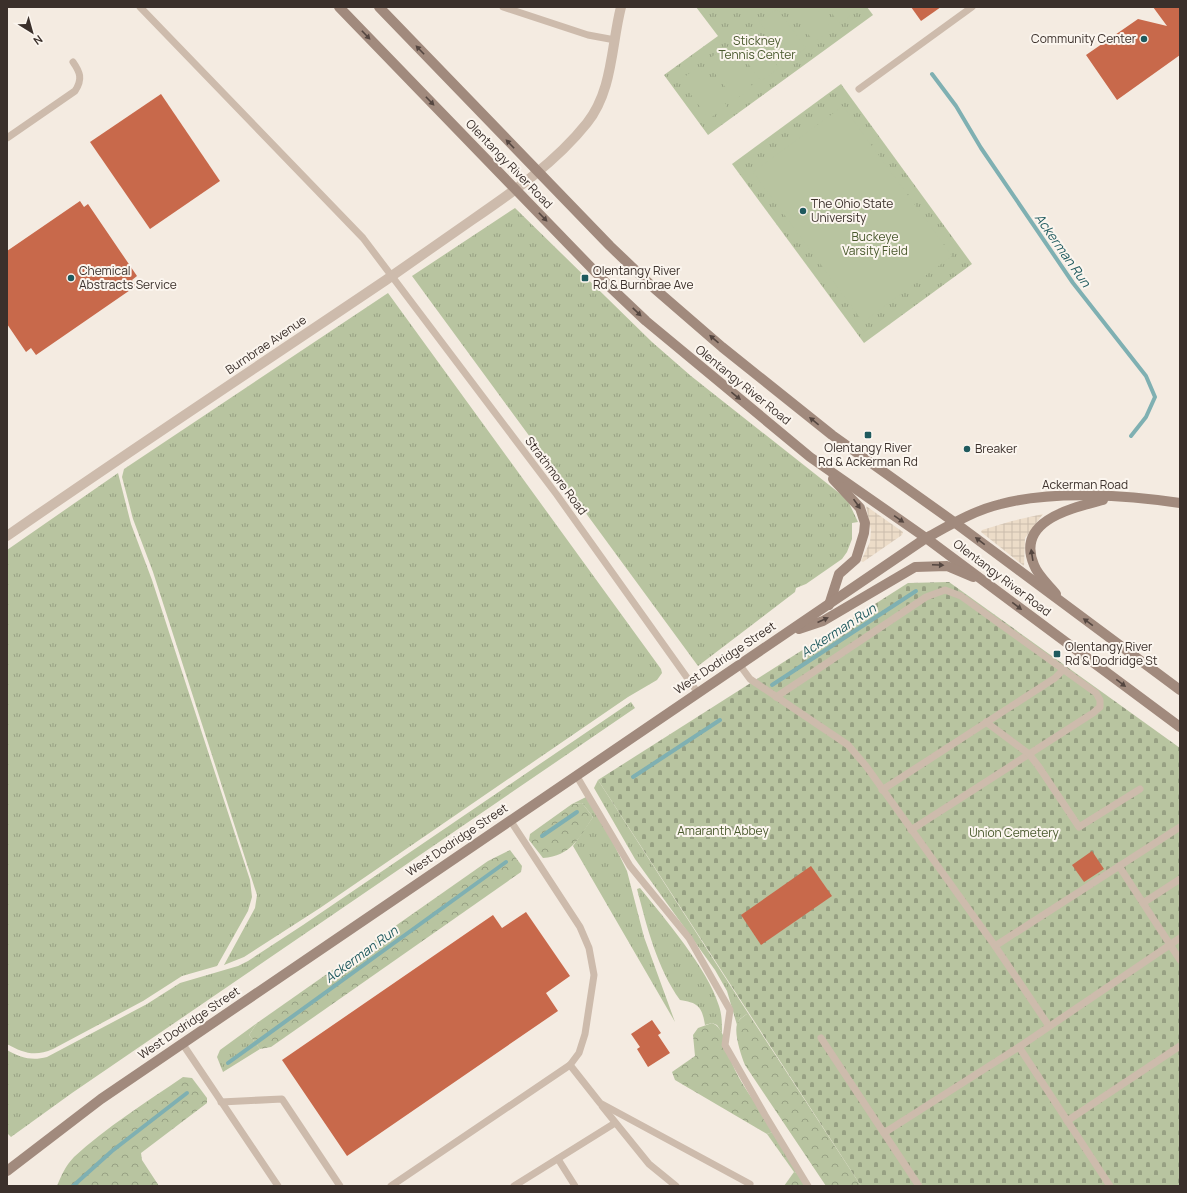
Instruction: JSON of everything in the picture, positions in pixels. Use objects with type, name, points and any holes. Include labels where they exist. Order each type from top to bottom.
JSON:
[{"type":"main road","name":"Olentangy River Road","points":[[339,7],[608,285],[646,322],[810,457],[926,538],[1180,727]]},
{"type":"main road","name":"Olentangy River Road","points":[[379,7],[537,172],[655,289],[722,347],[832,435],[954,522],[1180,690]]},
{"type":"main road","points":[[810,457],[854,499],[860,508],[865,523],[862,544],[856,559],[839,574],[829,605]]},
{"type":"main road","name":"Ackerman Road","points":[[926,538],[954,522],[1001,504],[1051,496],[1114,497],[1180,503]]},
{"type":"main road","points":[[1070,609],[1042,578],[1034,565],[1030,553],[1031,541],[1048,518],[1070,509],[1114,497]]},
{"type":"main road","name":"West Dodridge Street","points":[[7,1171],[36,1147],[101,1099],[182,1043],[926,538]]},
{"type":"main road","points":[[786,633],[823,621],[914,567],[947,566],[986,582]]},
{"type":"street","name":"Burnbrae Avenue","points":[[7,536],[392,275],[516,189],[558,154],[588,122],[598,105],[605,88],[621,7]]},
{"type":"lane","name":"Strathmore Road","points":[[140,7],[363,238],[557,495],[698,693]]},
{"type":"lane","points":[[503,7],[588,35],[615,40]]},
{"type":"lane","points":[[859,89],[972,7]]},
{"type":"lane","points":[[7,138],[75,90],[80,83],[81,76],[73,62]]},
{"type":"lane","points":[[776,697],[926,596],[945,590],[961,596],[1096,693],[1100,700],[1100,707],[1093,713],[911,830]]},
{"type":"lane","points":[[739,664],[750,679],[848,745],[995,946],[1049,1026]]},
{"type":"lane","points":[[882,790],[1056,678],[1064,669]]},
{"type":"lane","points":[[986,722],[1028,754],[1039,767],[1079,827],[1140,789]]},
{"type":"lane","points":[[576,775],[630,866],[689,938],[730,1010],[725,1045],[764,1116],[808,1186]]},
{"type":"lane","points":[[391,1186],[570,1065],[579,1053],[585,1034],[594,974],[589,948],[580,927],[510,820]]},
{"type":"lane","points":[[995,946],[1180,827]]},
{"type":"lane","points":[[1119,866],[1180,960]]},
{"type":"lane","points":[[1143,903],[1180,878]]},
{"type":"lane","points":[[884,1134],[1018,1047],[1180,938]]},
{"type":"lane","points":[[821,1038],[919,1186]]},
{"type":"lane","points":[[182,1043],[278,1186]]},
{"type":"lane","points":[[1067,1121],[1180,1046]]},
{"type":"lane","points":[[1018,1047],[1110,1186]]},
{"type":"lane","points":[[570,1065],[649,1164],[676,1186]]},
{"type":"lane","points":[[221,1102],[282,1099],[340,1186]]},
{"type":"lane","points":[[600,1103],[750,1184],[748,1186]]},
{"type":"lane","points":[[514,1186],[615,1123]]},
{"type":"lane","points":[[558,1159],[575,1186]]},
{"type":"green space","name":"Stickney Tennis Center","points":[[696,7],[867,7],[873,15],[708,135],[664,75],[718,36]]},
{"type":"green space","points":[[788,7],[815,7],[832,29],[814,42]]},
{"type":"green space","points":[[827,7],[855,7],[857,10],[840,24]]},
{"type":"green space","points":[[777,9],[806,48],[788,61],[759,22]]},
{"type":"green space","points":[[750,29],[779,68],[761,81],[732,42]]},
{"type":"green space","points":[[724,48],[753,87],[735,100],[706,61]]},
{"type":"green space","points":[[698,67],[727,106],[709,119],[680,80]]},
{"type":"green space","name":"Buckeye Varsity Field","points":[[841,84],[972,264],[864,343],[732,164]]},
{"type":"green space","name":"Buckeye Varsity Field","points":[[843,106],[952,256],[863,322],[753,172]]},
{"type":"green space","points":[[515,208],[652,342],[691,376],[843,496],[849,503],[858,522],[852,523],[852,539],[847,552],[842,559],[806,584],[796,588],[795,592],[698,666],[412,276]]},
{"type":"green space","points":[[388,293],[661,669],[662,673],[657,680],[628,697],[320,908],[244,957],[224,965],[255,908],[257,895],[153,572],[133,519],[122,477],[124,469]]},
{"type":"green space","points":[[118,473],[131,524],[152,580],[250,880],[252,897],[248,911],[217,966],[182,976],[143,1001],[53,1049],[40,1053],[29,1053],[18,1050],[7,1044],[7,550]]},
{"type":"green space","name":"Union Cemetery","points":[[949,582],[1180,748],[1180,1186],[861,1186],[598,780],[908,583]]},
{"type":"green space","points":[[631,702],[635,708],[72,1093],[11,1137],[7,1133],[7,1050],[27,1058],[36,1059],[47,1057],[147,1004],[180,983],[238,966],[248,961]]},
{"type":"green space","points":[[598,780],[748,1013],[740,1019],[737,1025],[727,991],[715,970],[635,859],[594,788]]},
{"type":"green space","points":[[586,797],[602,820],[627,871],[644,937],[675,1022],[573,846],[593,817],[582,803],[572,804]]},
{"type":"green space","points":[[582,803],[593,817],[583,832],[573,845],[561,854],[543,858],[529,840],[530,834],[572,804]]},
{"type":"green space","points":[[510,850],[522,866],[521,872],[271,1047],[260,1049],[249,1035],[257,1023],[488,861]]},
{"type":"green space","points":[[640,888],[685,945],[706,976],[720,1009],[722,1033],[717,1025],[712,1023],[705,1025],[701,1010],[695,1004],[680,1000],[672,988],[659,961],[649,932],[637,889]]},
{"type":"green space","points":[[748,1013],[861,1186],[826,1186],[745,1065],[738,1044],[736,1028],[739,1021]]},
{"type":"green space","points":[[257,1023],[249,1035],[260,1049],[223,1072],[217,1057],[220,1050]]},
{"type":"green space","points":[[712,1023],[723,1034],[732,1063],[740,1080],[773,1127],[773,1132],[767,1134],[675,1080],[672,1072],[695,1056],[693,1035],[698,1028]]},
{"type":"green space","points":[[183,1077],[192,1078],[207,1098],[207,1103],[141,1153],[142,1160],[159,1186],[57,1186],[62,1175],[74,1157],[86,1146],[127,1115]]},
{"type":"green space","points":[[773,1132],[802,1174],[794,1172],[767,1134]]},
{"type":"green space","points":[[794,1172],[802,1174],[810,1186],[784,1186]]},
{"type":"shaded area","points":[[866,506],[903,532],[902,535],[863,562],[861,561],[870,542],[871,530]]},
{"type":"shaded area","points":[[1043,514],[1025,538],[1024,566],[981,532],[982,530],[1012,521]]},
{"type":"building","points":[[911,7],[941,7],[921,21]]},
{"type":"building","name":"Community Center","points":[[1153,7],[1180,7],[1180,55],[1117,100],[1086,55],[1138,19],[1167,26]]},
{"type":"building","name":"Chemical Abstracts Service","points":[[161,94],[220,181],[150,229],[90,142]]},
{"type":"building","name":"Chemical Abstracts Service","points":[[80,201],[84,207],[88,204],[137,276],[132,280],[136,286],[36,355],[31,348],[26,352],[7,324],[7,251]]},
{"type":"building","points":[[1092,851],[1104,869],[1084,882],[1072,865]]},
{"type":"building","points":[[811,866],[832,896],[761,945],[741,915]]},
{"type":"building","points":[[526,912],[570,976],[546,993],[558,1011],[347,1156],[282,1060],[493,915],[502,928]]},
{"type":"building","points":[[652,1020],[661,1033],[658,1035],[670,1053],[648,1067],[637,1049],[640,1047],[631,1034]]},
{"type":"waterway","name":"Ackerman Run","points":[[932,74],[956,106],[981,148],[1073,283],[1146,376],[1155,397],[1146,417],[1131,436]]},
{"type":"waterway","name":"Ackerman Run","points":[[772,685],[916,591]]},
{"type":"waterway","name":"Ackerman Run","points":[[633,777],[720,720]]},
{"type":"waterway","name":"Ackerman Run","points":[[542,836],[577,812]]},
{"type":"waterway","name":"Ackerman Run","points":[[228,1063],[506,862]]},
{"type":"waterway","name":"Ackerman Run","points":[[73,1186],[112,1151],[187,1093]]},
{"type":"place","name":"Community Center","points":[[1144,39]]},
{"type":"place","name":"The Ohio State University","points":[[803,211]]},
{"type":"place","name":"Chemical Abstracts Service","points":[[71,278]]},
{"type":"place","name":"Olentangy River Rd & Burnbrae Ave","points":[[585,278]]},
{"type":"place","name":"Olentangy River Rd & Ackerman Rd","points":[[868,435]]},
{"type":"place","name":"Breaker","points":[[967,449]]},
{"type":"place","name":"Olentangy River Rd & Dodridge St","points":[[1057,654]]},
{"type":"park label","name":"Amaranth Abbey","points":[[723,831]]}]
